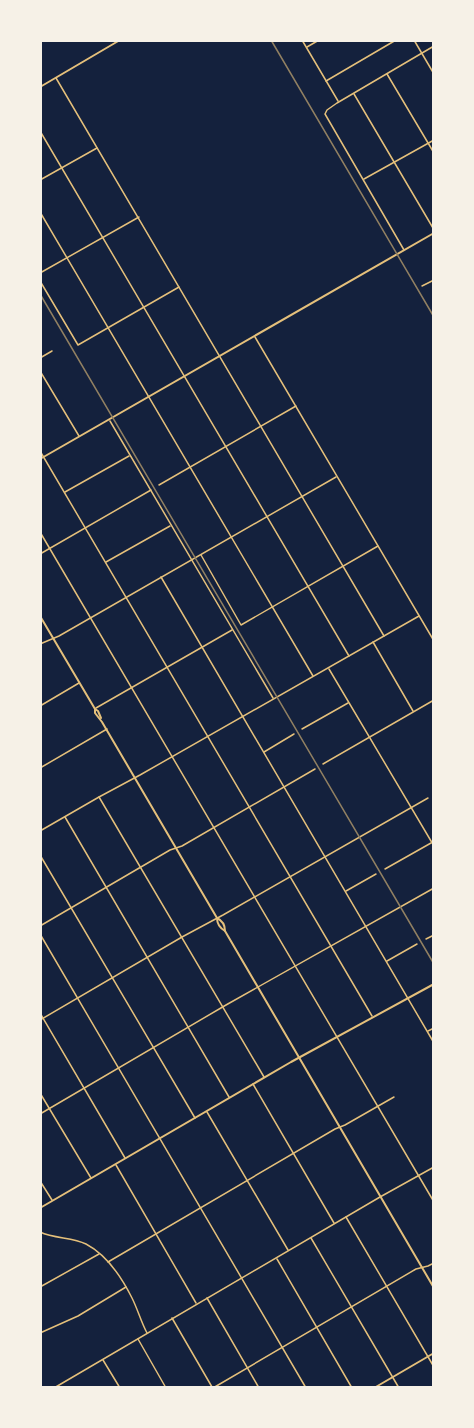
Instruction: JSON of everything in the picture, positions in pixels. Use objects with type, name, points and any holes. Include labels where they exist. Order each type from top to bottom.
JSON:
[{"type":"main road","points":[[40,87],[120,40]]},
{"type":"main road","points":[[42,458],[434,232]]},
{"type":"main road","points":[[40,616],[217,918],[217,922],[434,1288]]},
{"type":"main road","points":[[40,1208],[433,983]]},
{"type":"main road","points":[[374,1388],[434,1353]]},
{"type":"street","points":[[302,40],[339,102]]},
{"type":"street","points":[[306,48],[319,40]]},
{"type":"street","points":[[326,81],[396,40]]},
{"type":"street","points":[[414,40],[434,74]]},
{"type":"street","points":[[404,250],[325,114],[339,102],[434,46]]},
{"type":"street","points":[[387,74],[434,153]]},
{"type":"street","points":[[56,78],[384,636]]},
{"type":"street","points":[[353,94],[434,232]]},
{"type":"street","points":[[40,131],[349,656]]},
{"type":"street","points":[[363,180],[434,140]]},
{"type":"street","points":[[40,180],[98,148]]},
{"type":"street","points":[[40,212],[313,676]]},
{"type":"street","points":[[40,273],[139,217]]},
{"type":"street","points":[[422,286],[434,280]]},
{"type":"street","points":[[40,281],[78,345],[179,286]]},
{"type":"street","points":[[255,336],[434,641]]},
{"type":"street","points":[[40,358],[52,351]]},
{"type":"street","points":[[40,371],[79,437]]},
{"type":"street","points":[[159,485],[296,406]]},
{"type":"street","points":[[109,420],[273,699]]},
{"type":"street","points":[[40,452],[372,1017]]},
{"type":"street","points":[[65,493],[130,455]]},
{"type":"street","points":[[40,644],[91,618],[337,476]]},
{"type":"street","points":[[40,554],[151,490]]},
{"type":"street","points":[[105,563],[171,525]]},
{"type":"street","points":[[40,532],[434,1202]]},
{"type":"street","points":[[200,555],[241,625],[378,546]]},
{"type":"street","points":[[161,577],[434,1043]]},
{"type":"street","points":[[40,831],[419,616]]},
{"type":"street","points":[[95,709],[233,630]]},
{"type":"street","points":[[373,642],[413,711]]},
{"type":"street","points":[[328,668],[434,846]]},
{"type":"street","points":[[40,706],[80,683]]},
{"type":"street","points":[[323,764],[434,700]]},
{"type":"street","points":[[302,729],[349,702]]},
{"type":"street","points":[[40,768],[107,729]]},
{"type":"street","points":[[263,752],[294,734]]},
{"type":"street","points":[[40,926],[315,769]]},
{"type":"street","points":[[99,797],[264,1078]]},
{"type":"street","points":[[42,1019],[428,798]]},
{"type":"street","points":[[64,817],[230,1098]]},
{"type":"street","points":[[385,869],[431,843]]},
{"type":"street","points":[[40,855],[195,1118]]},
{"type":"street","points":[[345,892],[376,874]]},
{"type":"street","points":[[40,1114],[434,888]]},
{"type":"street","points":[[40,934],[306,1388]]},
{"type":"street","points":[[426,939],[434,935]]},
{"type":"street","points":[[386,962],[417,944]]},
{"type":"street","points":[[40,1013],[125,1159]]},
{"type":"street","points":[[427,1031],[434,1028]]},
{"type":"street","points":[[253,1084],[334,1224]]},
{"type":"street","points":[[40,1093],[91,1179]]},
{"type":"street","points":[[108,1262],[394,1097]]},
{"type":"street","points":[[206,1111],[288,1251]]},
{"type":"street","points":[[115,1164],[197,1304]]},
{"type":"street","points":[[54,1388],[434,1167]]},
{"type":"street","points":[[40,1181],[52,1201]]},
{"type":"street","points":[[346,1217],[434,1367]]},
{"type":"street","points":[[40,1233],[86,1244],[100,1254],[126,1287],[147,1333]]},
{"type":"street","points":[[311,1237],[399,1388]]},
{"type":"street","points":[[40,1287],[100,1254]]},
{"type":"street","points":[[276,1257],[352,1388]]},
{"type":"street","points":[[172,1318],[213,1388],[416,1269],[434,1263]]},
{"type":"street","points":[[40,1333],[78,1316],[126,1287]]},
{"type":"street","points":[[207,1298],[259,1388]]},
{"type":"street","points":[[138,1339],[166,1388]]},
{"type":"street","points":[[103,1359],[120,1388]]},
{"type":"railway","points":[[271,40],[434,317]]},
{"type":"railway","points":[[40,294],[434,964]]}]
